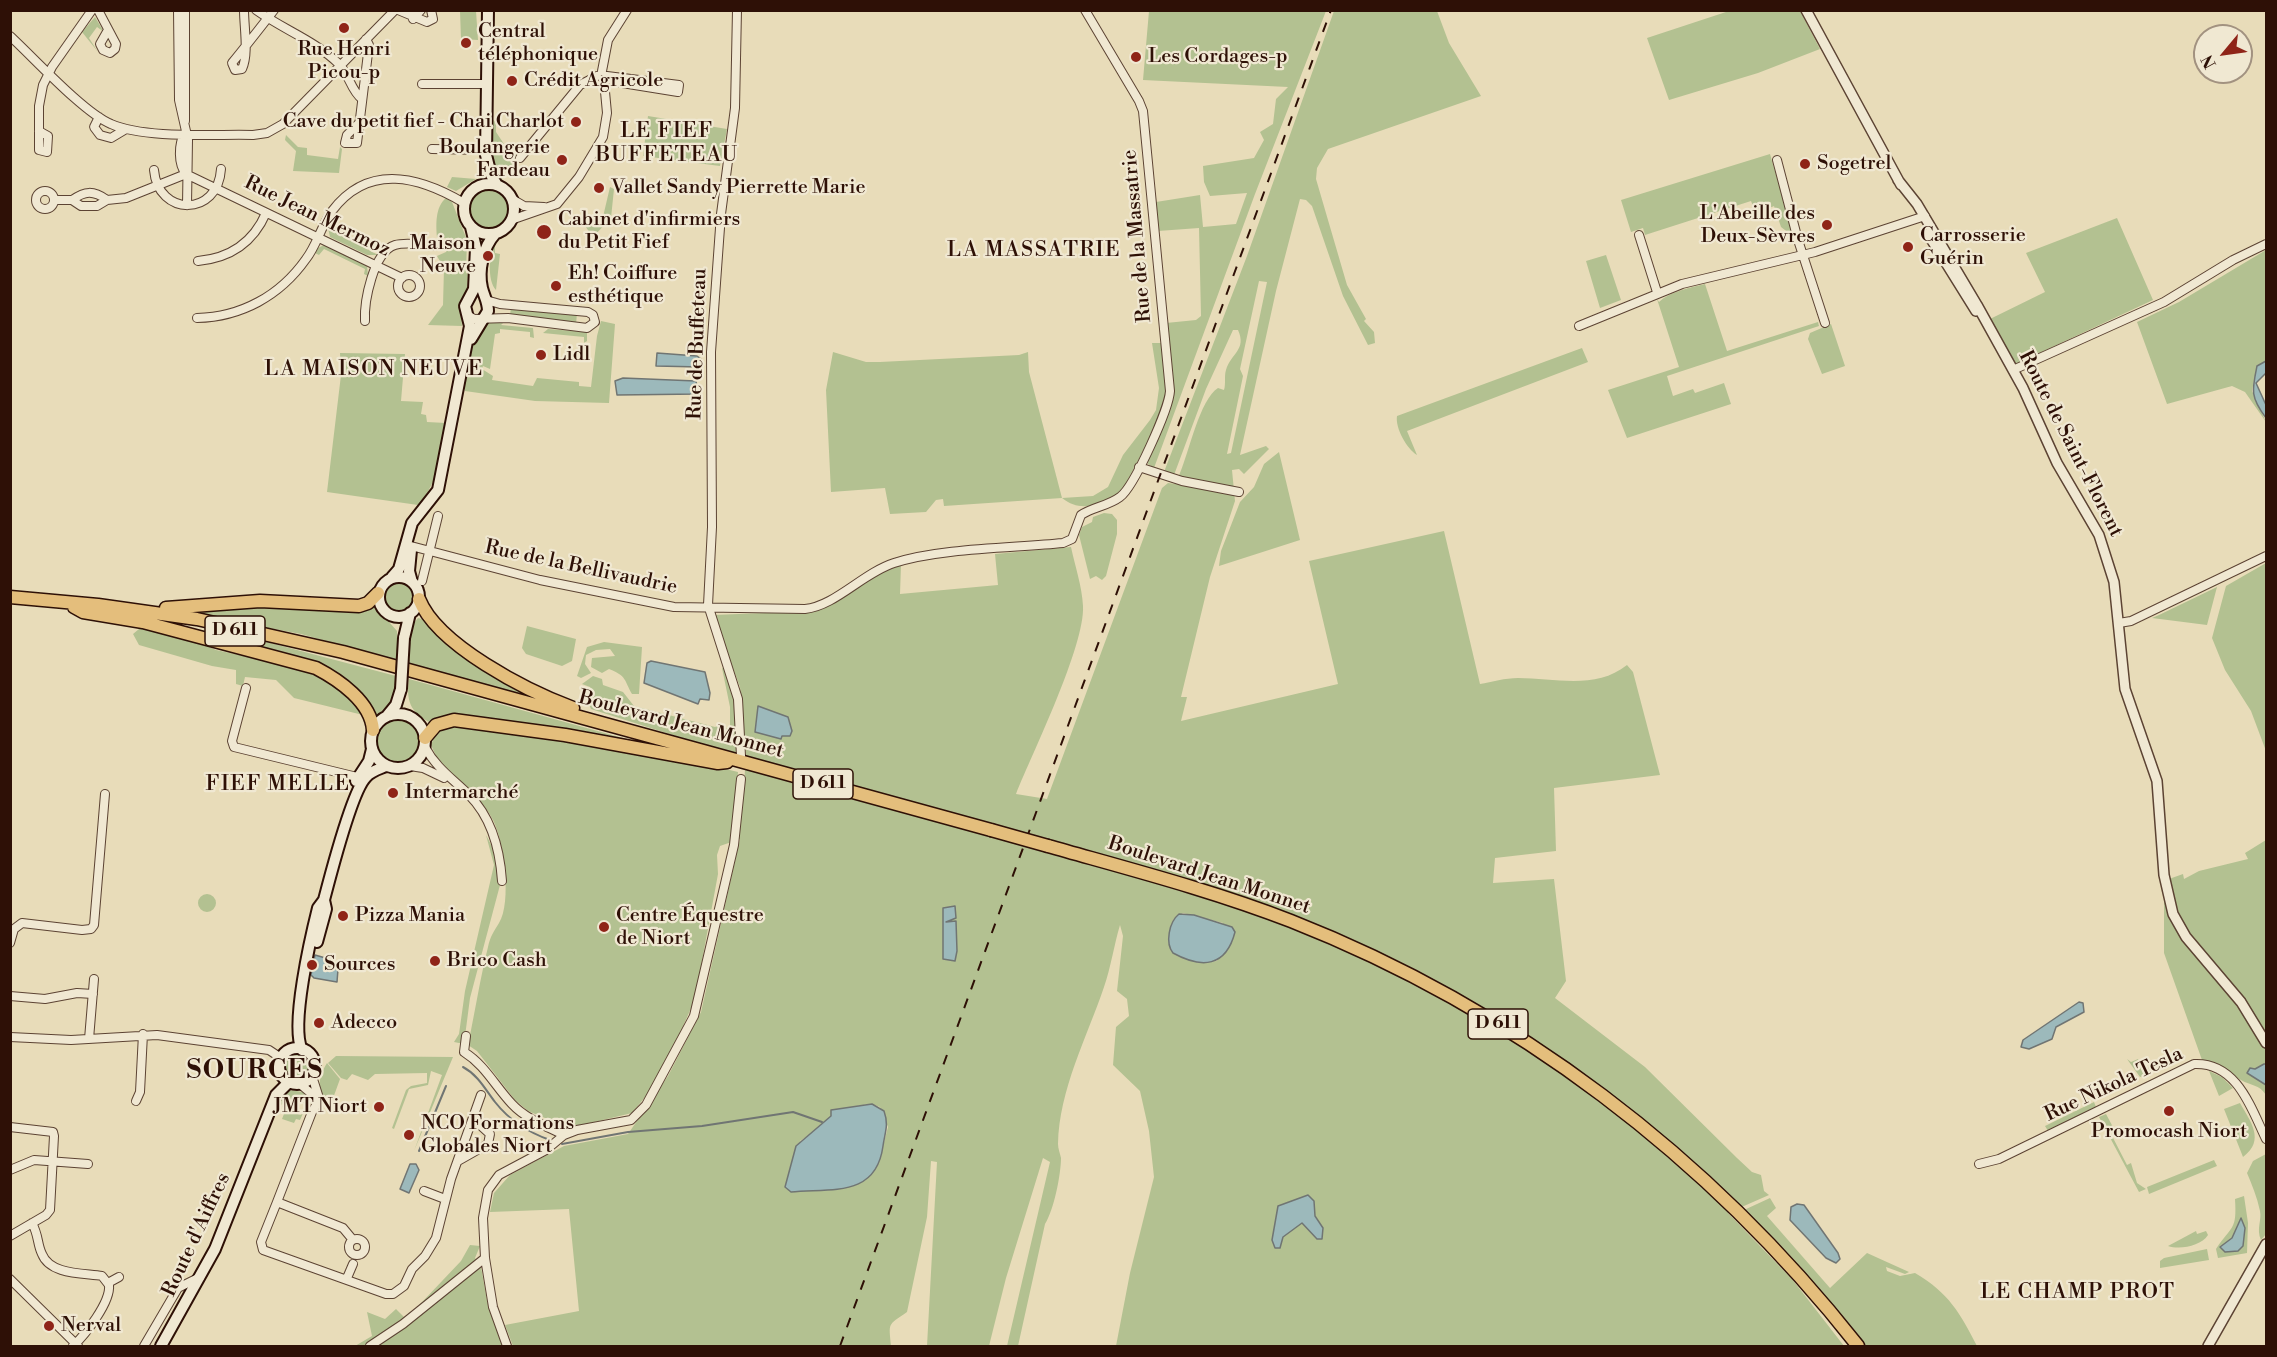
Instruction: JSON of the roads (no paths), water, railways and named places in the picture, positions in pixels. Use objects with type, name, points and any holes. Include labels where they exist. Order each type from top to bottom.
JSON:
[{"type":"main road","points":[[481,10],[486,48]]},
{"type":"main road","points":[[479,186],[486,152],[488,10]]},
{"type":"main road","points":[[98,605],[102,602],[180,608],[260,601],[358,606],[372,600],[383,583],[399,569],[419,521],[441,494],[465,362],[474,332],[488,311],[481,283],[482,262],[487,245],[495,234],[506,227],[514,212],[512,199],[504,189],[497,185],[491,175],[486,152]]},
{"type":"main road","points":[[497,185],[479,186],[469,193],[464,203],[464,216],[475,238],[474,289],[465,306],[469,316],[469,330],[438,490],[415,519],[408,545],[409,566],[417,581],[419,599],[423,609],[437,625],[481,661],[513,682],[555,701],[650,733],[655,737]]},
{"type":"main road","points":[[471,227],[482,234],[495,234]]},
{"type":"main road","points":[[392,577],[400,576],[417,581]]},
{"type":"main road","points":[[378,593],[381,607],[393,616],[404,638]]},
{"type":"main road","name":"D 611","points":[[10,599],[98,605],[223,624],[395,668]]},
{"type":"main road","name":"D 611","points":[[10,599],[222,628],[395,668]]},
{"type":"main road","points":[[373,730],[396,705],[401,689],[404,638],[410,614],[419,599]]},
{"type":"main road","points":[[73,606],[83,612],[143,622],[316,668],[338,681],[354,695],[372,720],[373,730],[369,761],[357,777],[341,822],[341,838]]},
{"type":"main road","points":[[393,616],[402,617],[410,614]]},
{"type":"main road","name":"Boulevard Jean Monnet","points":[[395,668],[655,737],[991,832]]},
{"type":"main road","name":"Boulevard Jean Monnet","points":[[395,668],[727,762],[991,832]]},
{"type":"main road","points":[[401,689],[412,717],[421,726],[425,743]]},
{"type":"main road","points":[[387,716],[399,714],[412,717]]},
{"type":"main road","points":[[372,750],[377,759],[386,766],[398,769],[410,766],[420,759],[425,743],[436,725],[454,720],[575,737],[718,763],[727,762]]},
{"type":"main road","points":[[301,994],[298,1038],[303,1050],[313,1059],[315,1067],[312,1076],[295,1083],[280,1072],[308,962],[318,940],[326,909],[324,900],[341,838],[363,780],[371,773],[386,766]]},
{"type":"main road","name":"D 611","points":[[991,832],[1047,848]]},
{"type":"main road","name":"Boulevard Jean Monnet","points":[[1047,848],[1182,888],[1290,926],[1392,971],[1499,1029],[1599,1097],[1692,1173],[1771,1251],[1853,1347]]},
{"type":"main road","name":"Boulevard Jean Monnet","points":[[1047,848],[1212,893],[1292,921],[1395,967],[1501,1025],[1592,1087],[1688,1164],[1760,1233],[1816,1294],[1858,1347]]},
{"type":"main road","points":[[285,1054],[303,1050]]},
{"type":"main road","name":"Route d'Aiffres","points":[[260,1136],[264,1112],[280,1072]]},
{"type":"main road","name":"Route d'Aiffres","points":[[161,1347],[201,1276],[223,1230],[276,1095],[295,1083]]},
{"type":"street","points":[[39,131],[40,95],[50,73],[92,10]]},
{"type":"street","points":[[98,10],[108,30]]},
{"type":"street","points":[[178,10],[179,100],[188,140],[187,205]]},
{"type":"street","points":[[184,129],[187,111],[185,10]]},
{"type":"street","points":[[244,10],[244,49],[271,14]]},
{"type":"street","points":[[256,10],[271,14],[341,66],[362,99]]},
{"type":"street","points":[[10,36],[99,117],[126,129],[184,129],[253,135],[272,131],[283,124],[396,10],[413,19],[429,22],[434,16],[431,10]]},
{"type":"street","points":[[413,19],[421,10]]},
{"type":"street","points":[[511,220],[560,202],[572,188],[603,137],[607,113],[603,76],[608,41],[627,10]]},
{"type":"street","name":"Rue de Buffeteau","points":[[737,10],[735,108],[720,214],[711,352],[709,609],[738,699],[741,756]]},
{"type":"street","name":"Rue de la Massatrie","points":[[1085,10],[1139,100],[1143,111],[1170,391],[1166,412],[1139,467]]},
{"type":"street","name":"Route de Saint-Florent","points":[[1806,10],[1898,180],[1990,328],[2013,370],[2057,463],[2099,535],[2114,582],[2125,689],[2157,781],[2163,867],[2173,914],[2186,937],[2241,1002],[2266,1043]]},
{"type":"street","points":[[359,123],[369,45],[366,39]]},
{"type":"street","points":[[520,158],[580,85],[603,76],[679,85],[678,92],[616,82],[603,76]]},
{"type":"street","points":[[422,84],[487,84]]},
{"type":"street","points":[[99,117],[94,127],[100,135],[111,138],[126,129]]},
{"type":"street","points":[[432,149],[486,152]]},
{"type":"street","points":[[1777,160],[1803,255],[1825,323]]},
{"type":"street","points":[[154,170],[157,185],[167,198],[187,205],[204,201],[218,187],[221,170]]},
{"type":"street","points":[[54,200],[72,200],[81,206],[97,206],[107,200],[123,199],[186,174]]},
{"type":"street","name":"Rue Jean Mermoz","points":[[186,174],[218,187],[266,213],[402,278]]},
{"type":"street","points":[[196,318],[235,312],[263,300],[290,278],[306,259],[339,203],[356,190],[375,182],[414,180],[429,184],[464,203]]},
{"type":"street","points":[[72,200],[81,193],[96,193],[107,200]]},
{"type":"street","points":[[512,199],[528,207],[552,206]]},
{"type":"street","points":[[198,261],[221,257],[239,248],[251,237],[266,213]]},
{"type":"street","points":[[1579,326],[1657,292],[1803,255],[1922,218]]},
{"type":"street","points":[[1639,236],[1657,292]]},
{"type":"street","points":[[2013,370],[2164,302],[2233,260],[2266,244]]},
{"type":"street","points":[[365,321],[367,293],[386,251],[394,245],[442,246]]},
{"type":"street","points":[[469,316],[474,319],[508,318],[587,328],[595,322],[588,312],[500,304],[486,300]]},
{"type":"street","points":[[1139,467],[1182,481],[1236,491]]},
{"type":"street","name":"Rue de la Bellivaudrie","points":[[408,545],[610,596],[674,607],[811,609],[823,604],[871,572],[904,560],[1068,541],[1074,535],[1081,515],[1120,497],[1131,484],[1139,467]]},
{"type":"street","points":[[417,581],[430,550],[438,516]]},
{"type":"street","points":[[2119,623],[2131,621],[2266,556]]},
{"type":"street","points":[[246,688],[232,741],[234,747],[357,777]]},
{"type":"street","points":[[425,743],[436,765],[472,797],[487,820],[498,850],[502,881]]},
{"type":"street","points":[[410,766],[430,770],[456,784]]},
{"type":"street","points":[[507,1347],[493,1307],[485,1258],[483,1218],[492,1183],[499,1175],[546,1150],[564,1135],[577,1130],[626,1122],[637,1117],[663,1076],[694,1016],[734,845],[741,779]]},
{"type":"street","points":[[10,943],[12,928],[27,922],[82,930],[91,929],[94,925],[105,794]]},
{"type":"street","points":[[89,1039],[94,979]]},
{"type":"street","points":[[10,996],[45,999],[77,993],[93,994]]},
{"type":"street","points":[[136,1101],[140,1092],[143,1034]]},
{"type":"street","points":[[10,1037],[89,1039],[143,1034],[285,1054]]},
{"type":"street","points":[[466,1036],[464,1052],[482,1066],[513,1105],[538,1123],[564,1135]]},
{"type":"street","name":"Rue Nikola Tesla","points":[[1979,1164],[1999,1159],[2194,1065],[2216,1067],[2233,1079],[2266,1139]]},
{"type":"street","points":[[312,1076],[319,1100],[312,1112],[261,1242],[263,1250],[347,1278],[386,1294],[393,1294],[404,1286],[412,1269],[425,1256],[436,1238],[445,1199],[481,1095]]},
{"type":"street","points":[[295,1083],[319,1100]]},
{"type":"street","points":[[458,1161],[488,1144],[490,1134],[479,1124],[470,1127]]},
{"type":"street","points":[[10,1127],[51,1130],[54,1136],[50,1210],[10,1236]]},
{"type":"street","points":[[10,1170],[31,1161],[87,1164]]},
{"type":"street","points":[[424,1191],[445,1199]]},
{"type":"street","points":[[277,1202],[343,1228],[353,1240]]},
{"type":"street","points":[[10,1279],[76,1346],[109,1295],[108,1282],[102,1276],[67,1271],[46,1260],[42,1256],[39,1235],[32,1223]]},
{"type":"street","points":[[2208,1347],[2266,1244]]},
{"type":"street","points":[[370,1347],[403,1324],[485,1258]]},
{"type":"street","points":[[347,1278],[353,1264]]},
{"type":"street","points":[[144,1347],[178,1288],[201,1276]]},
{"type":"street","points":[[108,1282],[119,1277]]},
{"type":"water","points":[[657,353],[697,356],[701,359],[701,367],[656,366]]},
{"type":"water","points":[[2266,361],[2266,373],[2256,383],[2266,405],[2266,418],[2257,404],[2253,387],[2257,366]]},
{"type":"water","points":[[623,378],[696,381],[698,394],[617,395],[615,381]]},
{"type":"water","points":[[651,661],[705,672],[710,693],[709,700],[700,699],[698,704],[644,683],[647,663]]},
{"type":"water","points":[[758,706],[788,717],[792,731],[790,736],[782,736],[781,739],[755,732]]},
{"type":"water","points":[[955,906],[956,918],[946,922],[956,921],[955,961],[943,959],[943,908]]},
{"type":"water","points":[[1179,914],[1194,915],[1232,927],[1235,932],[1226,952],[1212,962],[1203,963],[1173,953],[1169,944],[1169,933]]},
{"type":"water","points":[[315,955],[329,959],[328,967],[338,969],[337,982],[314,978],[311,975]]},
{"type":"water","points":[[2079,1002],[2083,1003],[2084,1012],[2056,1027],[2052,1039],[2029,1049],[2021,1047],[2023,1040]]},
{"type":"water","points":[[2266,1064],[2266,1085],[2247,1073],[2250,1068],[2255,1069]]},
{"type":"water","points":[[872,1104],[884,1111],[886,1125],[879,1163],[871,1175],[849,1187],[836,1189],[791,1192],[785,1187],[796,1146],[831,1116],[831,1110]]},
{"type":"water","points":[[410,1164],[416,1164],[419,1170],[409,1193],[400,1189]]},
{"type":"water","points":[[1308,1195],[1314,1201],[1315,1216],[1323,1228],[1322,1239],[1317,1239],[1302,1223],[1283,1237],[1280,1248],[1275,1248],[1272,1240],[1278,1206]]},
{"type":"water","points":[[1797,1204],[1804,1205],[1838,1253],[1840,1259],[1836,1263],[1826,1258],[1790,1220],[1791,1207]]},
{"type":"water","points":[[2241,1218],[2245,1228],[2243,1246],[2238,1251],[2225,1252],[2220,1247],[2232,1238]]},
{"type":"waterway","points":[[463,1067],[477,1078],[501,1109],[513,1120],[550,1140]]},
{"type":"waterway","points":[[419,1151],[446,1086]]},
{"type":"waterway","points":[[562,1144],[628,1132],[702,1126],[793,1112],[822,1122]]},
{"type":"railway","points":[[840,1346],[1331,10]]},
{"type":"place","name":"Rue Henri Picou-p","points":[[344,28]]},
{"type":"place","name":"Central téléphonique","points":[[466,43]]},
{"type":"place","name":"Les Cordages-p","points":[[1136,57]]},
{"type":"place","name":"Crédit Agricole","points":[[512,81]]},
{"type":"place","name":"Cave du petit fief - Chai Charlot","points":[[576,122]]},
{"type":"place","name":"Boulangerie Fardeau","points":[[562,160]]},
{"type":"place","name":"Sogetrel","points":[[1805,164]]},
{"type":"place","name":"Vallet Sandy Pierrette Marie","points":[[599,188]]},
{"type":"place","name":"L'Abeille des Deux-Sèvres","points":[[1827,225]]},
{"type":"place","name":"Cabinet d'infirmiers du Petit Fief","points":[[544,232]]},
{"type":"place","name":"Carrosserie Guérin","points":[[1908,247]]},
{"type":"place","name":"Maison Neuve","points":[[488,256]]},
{"type":"place","name":"Eh! Coiffure esthétique","points":[[556,286]]},
{"type":"place","name":"Lidl","points":[[541,355]]},
{"type":"place","name":"Intermarché","points":[[393,793]]},
{"type":"place","name":"Pizza Mania","points":[[343,916]]},
{"type":"place","name":"Centre Équestre de Niort","points":[[604,927]]},
{"type":"place","name":"Brico Cash","points":[[435,961]]},
{"type":"place","name":"Sources","points":[[312,965]]},
{"type":"place","name":"Adecco","points":[[319,1023]]},
{"type":"place","name":"JMT Niort","points":[[379,1107]]},
{"type":"place","name":"Promocash Niort","points":[[2169,1111]]},
{"type":"place","name":"NCO Formations Globales Niort","points":[[409,1135]]},
{"type":"place","name":"Nerval","points":[[49,1326]]},
{"type":"district","name":"LE FIEF BUFFETEAU","points":[[667,144]]},
{"type":"district","name":"LA MASSATRIE","points":[[1034,251]]},
{"type":"district","name":"LA MAISON NEUVE","points":[[374,370]]},
{"type":"district","name":"FIEF MELLE","points":[[278,785]]},
{"type":"district","name":"SOURCES","points":[[255,1072]]},
{"type":"district","name":"LE CHAMP PROT","points":[[2078,1293]]}]
